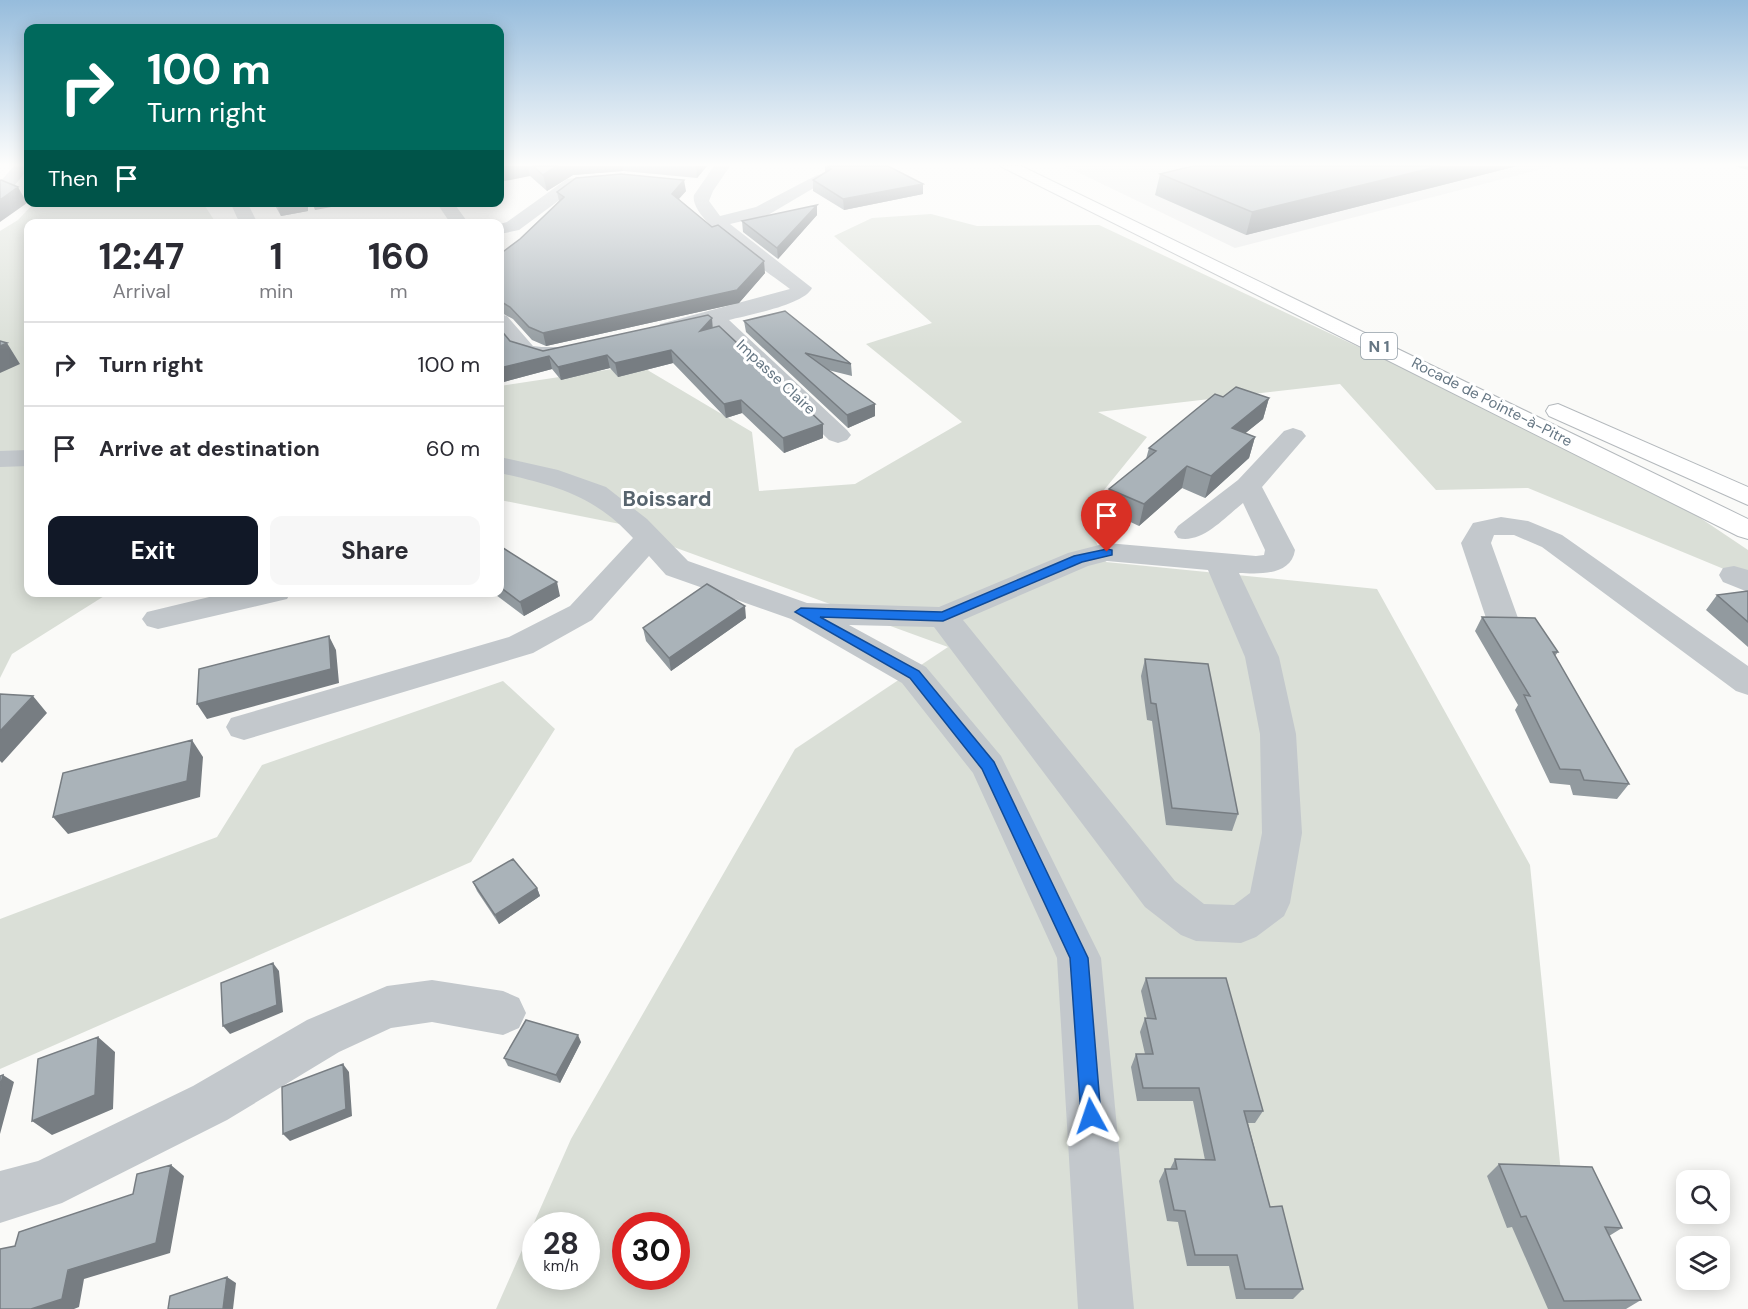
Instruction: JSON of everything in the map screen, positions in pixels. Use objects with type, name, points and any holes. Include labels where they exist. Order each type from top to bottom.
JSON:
[{"type":"highway","name":"Rocade de Pointe-à-Pitre","points":[[1131,227],[1389,351],[1748,530]]},
{"type":"highway","name":"Rocade de Pointe-à-Pitre","points":[[1168,227],[1539,402],[1748,497]]},
{"type":"street","points":[[648,333],[714,318],[798,294],[802,288],[724,227]]},
{"type":"street","name":"Impasse Claire","points":[[714,318],[838,435]]},
{"type":"street","points":[[504,325],[526,352],[546,355],[582,348]]},
{"type":"street","points":[[1188,532],[1248,486],[1293,436]]},
{"type":"street","points":[[0,459],[24,458]]},
{"type":"street","points":[[504,466],[549,476],[596,493],[637,525],[677,568],[801,612],[915,675],[988,766],[1079,958],[1106,1309]]},
{"type":"street","points":[[801,612],[943,617],[1090,555],[1107,552],[1256,565],[1273,562],[1280,556],[1280,550],[1248,486]]},
{"type":"street","points":[[1502,618],[1476,543],[1483,529],[1494,525],[1516,526],[1552,541],[1748,683]]},
{"type":"street","points":[[244,727],[521,645],[581,613],[649,538]]},
{"type":"street","points":[[943,617],[1160,894],[1196,922],[1241,924],[1269,903],[1282,833],[1278,734],[1262,657],[1219,562]]},
{"type":"street","points":[[158,619],[254,597]]},
{"type":"street","points":[[0,1197],[44,1185],[210,1103],[323,1036],[387,1007],[432,1001],[503,1013]]},
{"type":"shaded area","points":[[6,227],[24,227],[24,597],[103,597],[12,654],[0,678],[0,231]]},
{"type":"shaded area","points":[[853,227],[1103,227],[1648,483],[1748,550],[1748,579],[1528,488],[1436,490],[1340,384],[1098,412],[1147,437],[1083,516],[1106,562],[1377,589],[1530,865],[1573,1292],[1577,1309],[496,1309],[522,1250],[522,1290],[600,1290],[600,1212],[539,1212],[571,1139],[795,749],[948,647],[649,538],[640,528],[504,501],[504,385],[639,365],[752,432],[759,491],[855,484],[962,422],[866,344],[932,323],[834,236]]},
{"type":"shaded area","points":[[1192,227],[1316,227],[1235,248]]},
{"type":"shaded area","points":[[503,681],[555,729],[471,862],[0,1069],[0,919],[217,837],[262,765]]},
{"type":"building","points":[[532,227],[721,227],[764,261],[737,290],[543,333],[529,327],[504,303],[504,251]]},
{"type":"building","points":[[750,227],[796,227],[777,248]]},
{"type":"building","points":[[785,311],[851,364],[805,353],[875,404],[847,415],[744,321]]},
{"type":"building","points":[[708,315],[712,318],[700,331],[719,326],[823,424],[783,438],[741,400],[724,404],[671,350],[615,363],[607,355],[558,367],[549,356],[504,367],[504,334],[510,341],[543,351]]},
{"type":"building","points":[[1236,387],[1269,398],[1232,428],[1255,437],[1211,476],[1187,466],[1144,504],[1109,489],[1156,451],[1149,448],[1215,394],[1223,397]]},
{"type":"building","points":[[504,549],[557,582],[520,602],[504,590]]},
{"type":"building","points":[[707,584],[745,606],[669,658],[643,628]]},
{"type":"building","points":[[1748,591],[1748,622],[1717,595]]},
{"type":"building","points":[[1482,617],[1535,618],[1558,652],[1553,652],[1629,784],[1584,780],[1580,770],[1560,769],[1524,695],[1530,696]]},
{"type":"building","points":[[329,636],[331,669],[197,704],[199,669]]},
{"type":"building","points":[[1145,659],[1208,664],[1238,814],[1172,808],[1156,704],[1151,703]]},
{"type":"building","points":[[0,694],[33,696],[0,731]]},
{"type":"building","points":[[192,740],[187,781],[53,817],[63,773]]},
{"type":"building","points":[[513,859],[537,888],[495,915],[473,882]]},
{"type":"building","points":[[273,963],[277,1005],[223,1026],[221,983]]},
{"type":"building","points":[[1146,978],[1226,978],[1263,1111],[1244,1111],[1270,1207],[1282,1206],[1303,1289],[1245,1289],[1237,1255],[1195,1255],[1185,1211],[1174,1210],[1165,1169],[1177,1169],[1175,1159],[1215,1160],[1199,1088],[1143,1088],[1136,1054],[1153,1054],[1145,1018],[1156,1019]]},
{"type":"building","points":[[526,1020],[578,1035],[556,1075],[504,1058]]},
{"type":"building","points":[[98,1037],[95,1095],[32,1121],[38,1059]]},
{"type":"building","points":[[343,1064],[346,1109],[283,1134],[282,1087]]},
{"type":"building","points":[[1499,1164],[1592,1167],[1622,1228],[1605,1227],[1641,1300],[1564,1301],[1526,1216],[1521,1217]]},
{"type":"building","points":[[171,1165],[156,1243],[68,1270],[62,1299],[31,1309],[0,1309],[0,1249],[15,1246],[19,1232],[133,1194],[137,1174]]},
{"type":"building","points":[[227,1277],[223,1309],[168,1309],[170,1296]]},
{"type":"district","name":"Boissard","points":[[667,499]]},
{"type":"route","points":[[1091,1116],[1079,958],[988,766],[915,675],[801,612],[943,617],[1078,559],[1107,552]]}]
